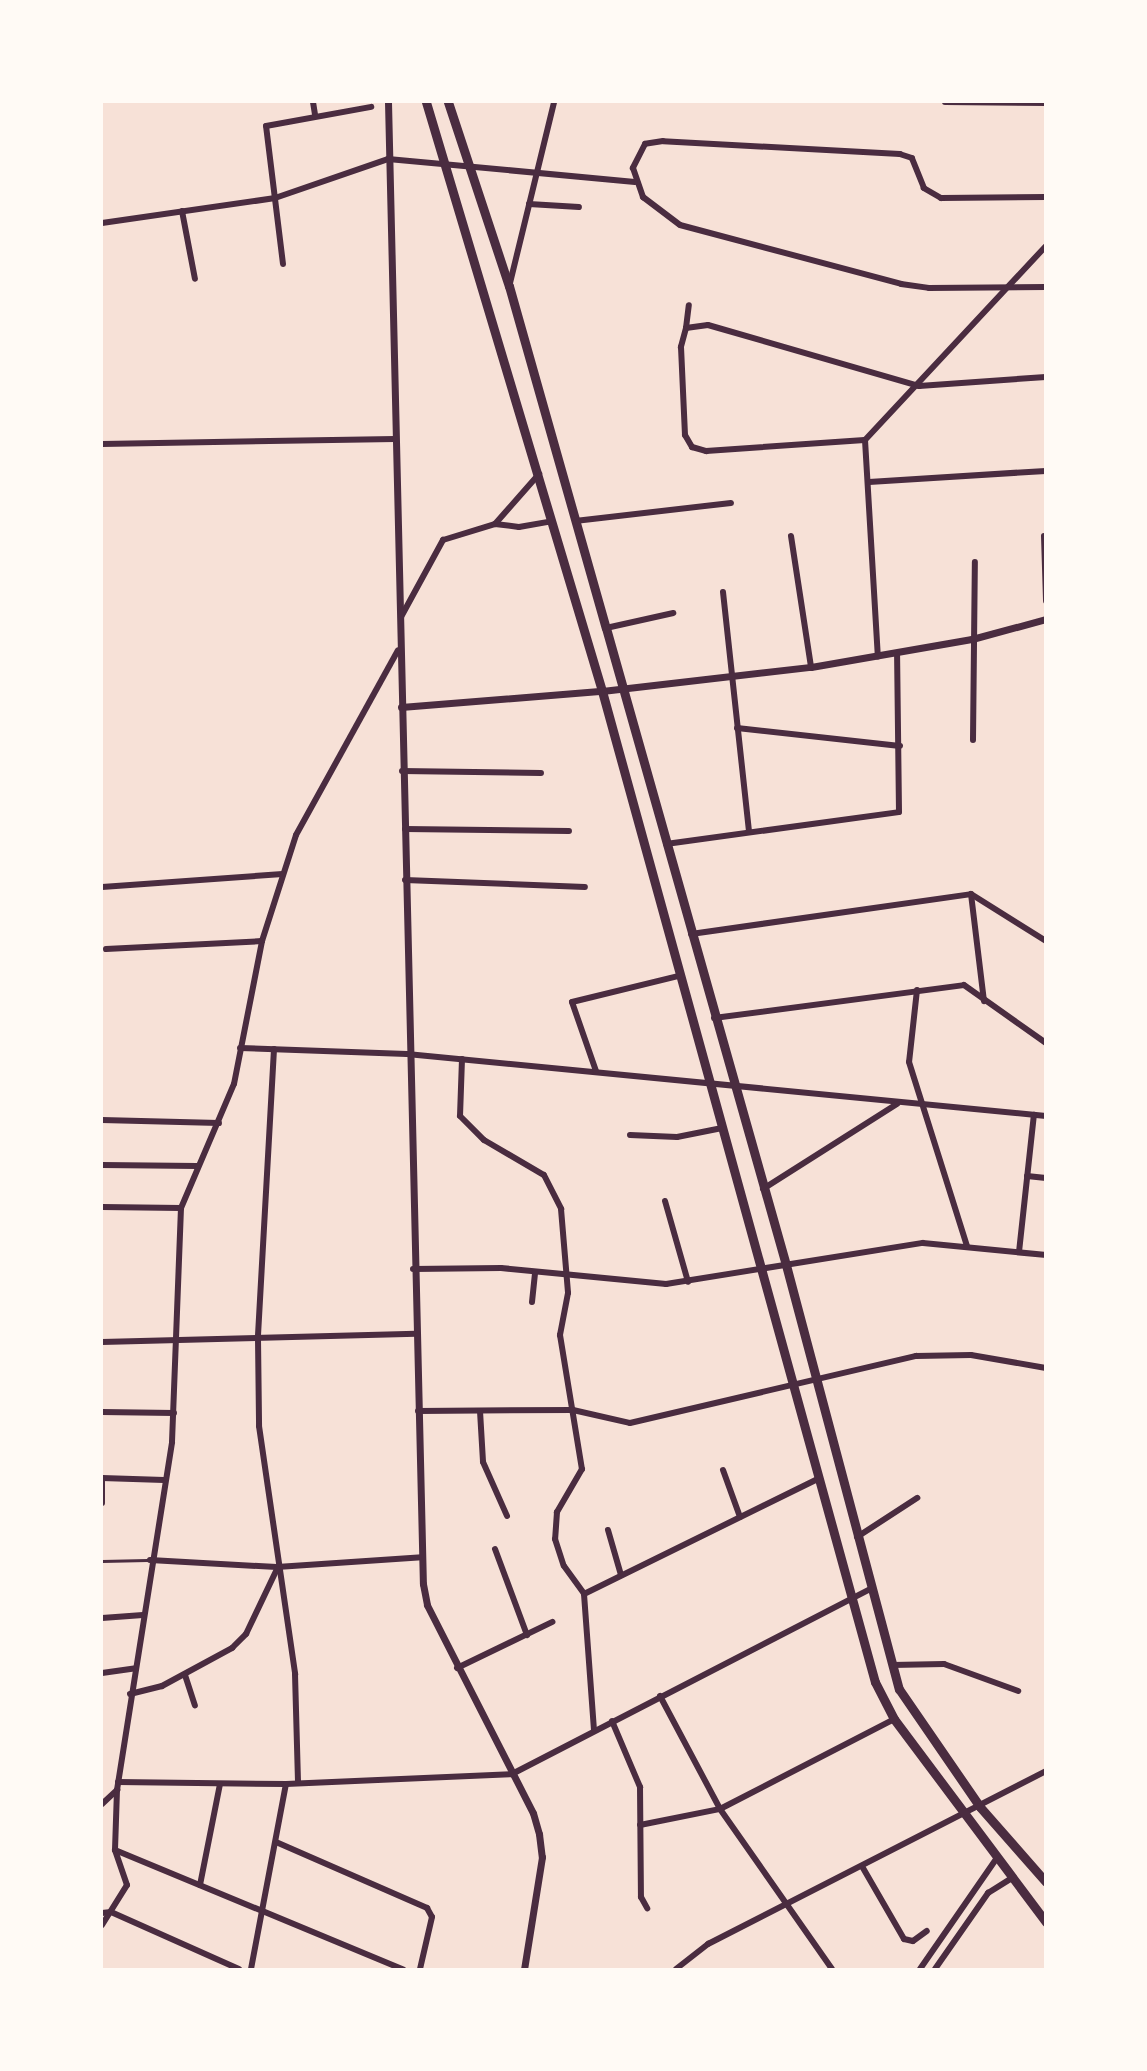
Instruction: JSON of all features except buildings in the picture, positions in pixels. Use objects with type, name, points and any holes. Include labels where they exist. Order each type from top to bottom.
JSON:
[{"type":"main road","points":[[426,102],[602,691],[874,1682],[894,1719],[1045,1922]]},
{"type":"main road","points":[[448,102],[509,286],[607,628],[665,845],[786,1265],[899,1689],[919,1724],[980,1807],[1045,1882]]},
{"type":"street","points":[[313,102],[315,115]]},
{"type":"street","points":[[388,102],[398,650],[405,829],[407,1054],[422,1558],[427,1605],[533,1814],[542,1857],[524,1969]]},
{"type":"street","points":[[509,286],[554,102]]},
{"type":"street","points":[[945,102],[1045,103]]},
{"type":"street","points":[[283,264],[266,126],[371,107]]},
{"type":"street","points":[[1045,197],[941,198],[924,188],[912,158],[900,154],[663,141],[645,144],[634,159],[635,182],[651,204],[680,225],[901,284],[1045,287]]},
{"type":"street","points":[[102,223],[275,198],[388,159],[468,164],[537,174],[635,182]]},
{"type":"street","points":[[529,204],[579,207]]},
{"type":"street","points":[[182,211],[195,279]]},
{"type":"street","points":[[689,305],[687,327],[681,347],[685,435],[692,447],[706,451],[865,440],[919,386],[1045,246]]},
{"type":"street","points":[[687,327],[708,326],[919,386],[1045,377]]},
{"type":"street","points":[[102,444],[395,439]]},
{"type":"street","points":[[865,440],[878,657]]},
{"type":"street","points":[[869,481],[1045,471]]},
{"type":"street","points":[[495,524],[539,474]]},
{"type":"street","points":[[575,521],[731,503]]},
{"type":"street","points":[[399,618],[443,540],[495,524],[519,527],[552,521]]},
{"type":"street","points":[[792,536],[811,667]]},
{"type":"street","points":[[1044,536],[1045,601]]},
{"type":"street","points":[[973,740],[972,639],[975,562]]},
{"type":"street","points":[[723,592],[749,832]]},
{"type":"street","points":[[607,628],[673,613]]},
{"type":"street","points":[[401,707],[602,691],[811,667],[972,639],[1045,620]]},
{"type":"street","points":[[102,1925],[127,1885],[115,1850],[118,1786],[174,1413],[181,1208],[234,1084],[262,941],[296,835],[398,650]]},
{"type":"street","points":[[665,845],[899,812],[897,654]]},
{"type":"street","points":[[737,728],[900,746]]},
{"type":"street","points":[[402,771],[541,773]]},
{"type":"street","points":[[405,829],[569,831]]},
{"type":"street","points":[[102,887],[283,874]]},
{"type":"street","points":[[405,880],[585,887]]},
{"type":"street","points":[[691,934],[971,894],[1045,940]]},
{"type":"street","points":[[971,894],[984,1001]]},
{"type":"street","points":[[106,949],[262,941]]},
{"type":"street","points":[[596,1071],[572,1002],[679,976]]},
{"type":"street","points":[[714,1018],[964,985],[1045,1043]]},
{"type":"street","points":[[917,990],[909,1062],[967,1246]]},
{"type":"street","points":[[240,1048],[407,1054],[732,1083],[922,1106],[1045,1115]]},
{"type":"street","points":[[274,1049],[258,1339],[259,1426],[277,1567],[295,1674],[298,1783]]},
{"type":"street","points":[[462,1059],[460,1116],[484,1140],[529,1163],[555,1190],[564,1227],[567,1275],[560,1335],[582,1469],[555,1519],[555,1539],[564,1566],[584,1594],[594,1731]]},
{"type":"street","points":[[763,1189],[898,1103]]},
{"type":"street","points":[[1019,1252],[1034,1115]]},
{"type":"street","points":[[102,1120],[219,1123]]},
{"type":"street","points":[[630,1135],[677,1137],[722,1128]]},
{"type":"street","points":[[102,1165],[197,1166]]},
{"type":"street","points":[[1027,1176],[1045,1178]]},
{"type":"street","points":[[665,1201],[688,1282]]},
{"type":"street","points":[[102,1208],[181,1208]]},
{"type":"street","points":[[413,1269],[535,1272],[688,1282],[901,1244],[967,1246],[1045,1255]]},
{"type":"street","points":[[531,1302],[535,1272]]},
{"type":"street","points":[[102,1342],[175,1343],[415,1334]]},
{"type":"street","points":[[418,1411],[573,1410],[630,1423],[650,1421],[793,1383],[945,1353],[1045,1368]]},
{"type":"street","points":[[480,1411],[483,1461],[507,1516]]},
{"type":"street","points":[[102,1412],[174,1413]]},
{"type":"street","points":[[723,1470],[740,1517]]},
{"type":"street","points":[[102,1503],[102,1478],[164,1480]]},
{"type":"street","points":[[584,1594],[818,1479]]},
{"type":"street","points":[[857,1537],[917,1498]]},
{"type":"street","points":[[608,1530],[621,1575]]},
{"type":"street","points":[[495,1549],[527,1634]]},
{"type":"street","points":[[150,1560],[277,1567],[422,1558]]},
{"type":"street","points":[[130,1694],[185,1675],[232,1648],[246,1634],[277,1567]]},
{"type":"street","points":[[102,1804],[118,1786],[286,1784],[512,1774],[871,1589]]},
{"type":"street","points":[[102,1618],[144,1615]]},
{"type":"street","points":[[457,1668],[552,1622]]},
{"type":"street","points":[[892,1665],[943,1664],[1018,1691]]},
{"type":"street","points":[[102,1673],[136,1668]]},
{"type":"street","points":[[185,1675],[195,1705]]},
{"type":"street","points":[[660,1696],[720,1809],[832,1969]]},
{"type":"street","points":[[640,1825],[720,1809],[894,1719]]},
{"type":"street","points":[[612,1721],[640,1787],[641,1896],[647,1908]]},
{"type":"street","points":[[676,1969],[708,1944],[863,1868],[1045,1772]]},
{"type":"street","points":[[200,1885],[220,1784]]},
{"type":"street","points":[[251,1969],[286,1784]]},
{"type":"street","points":[[276,1842],[426,1908],[432,1917],[420,1969]]},
{"type":"street","points":[[115,1850],[403,1969]]},
{"type":"street","points":[[920,1969],[997,1858]]},
{"type":"street","points":[[863,1868],[904,1939],[913,1941],[927,1931]]},
{"type":"street","points":[[935,1969],[988,1893],[1012,1878]]},
{"type":"street","points":[[102,1913],[110,1912],[239,1969]]},
{"type":"street","points":[[216,1969],[221,1962]]},
{"type":"lane","points":[[102,1561],[150,1560]]}]
